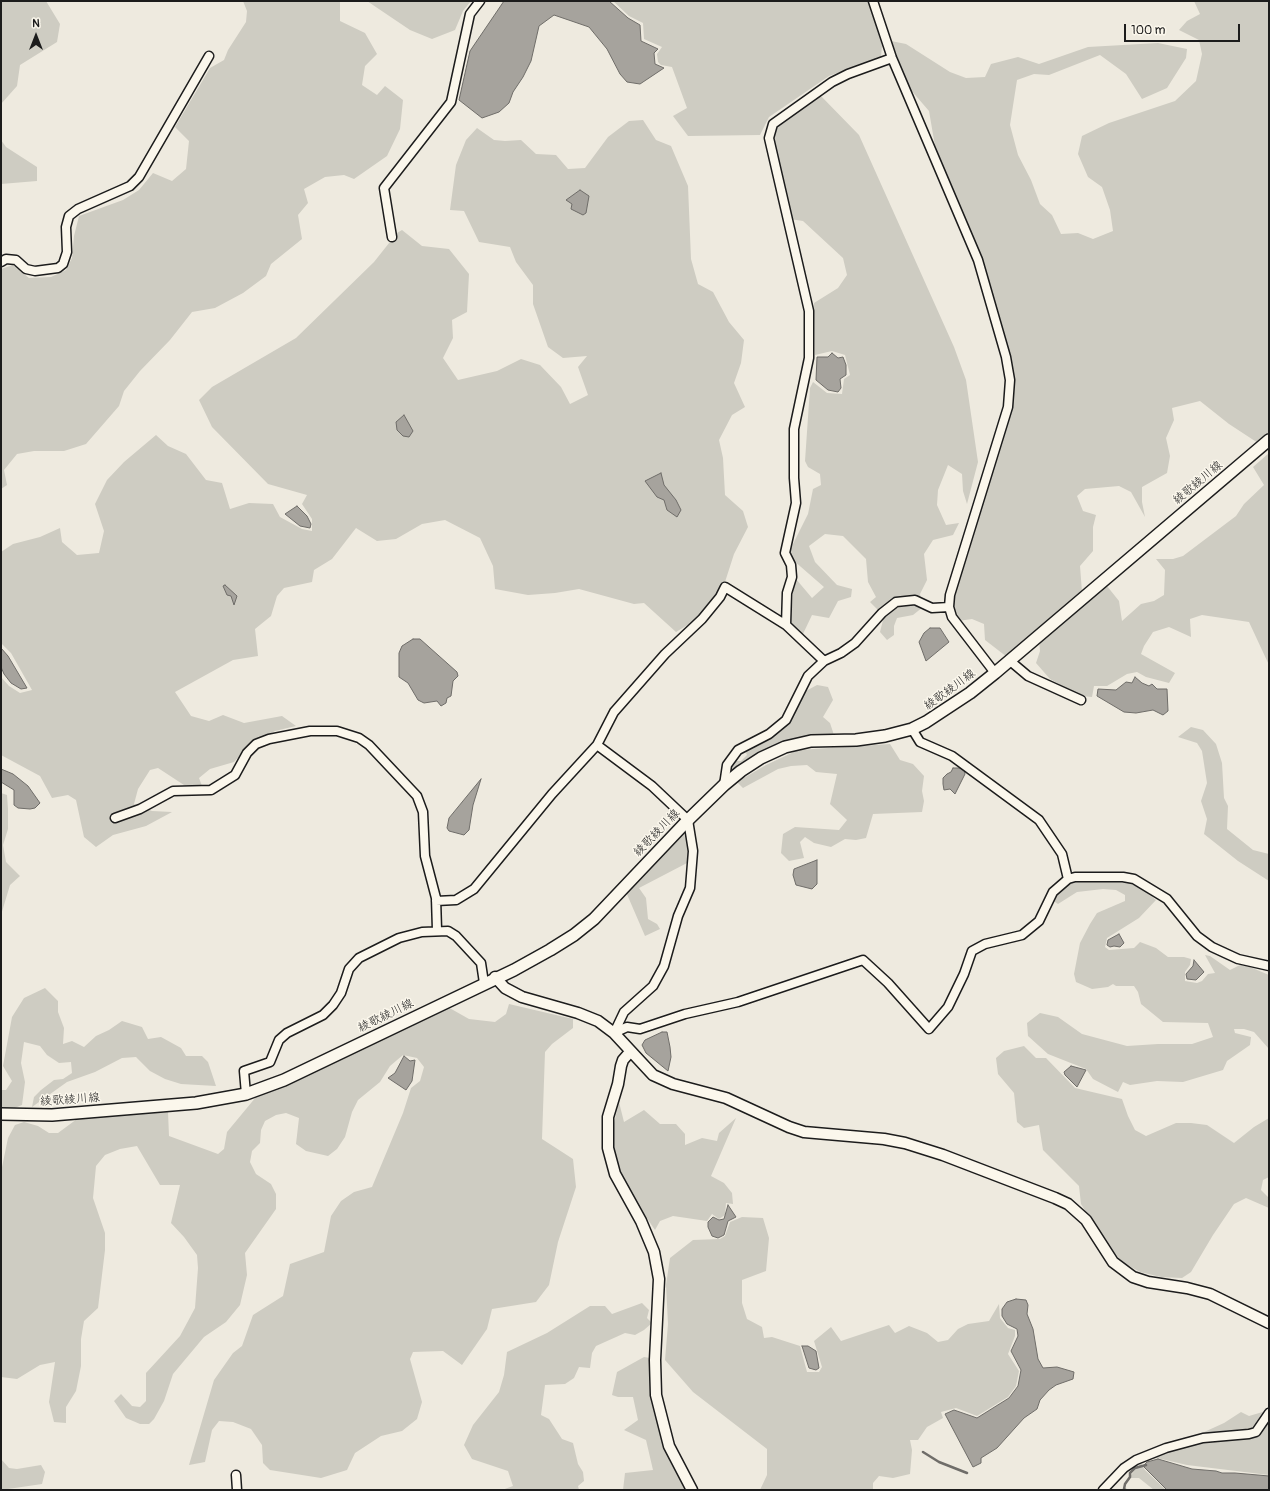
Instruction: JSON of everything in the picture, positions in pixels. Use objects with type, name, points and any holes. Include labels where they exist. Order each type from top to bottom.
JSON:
[{"type":"main road","name":"綾歌綾川線","points":[[1,1114],[52,1115],[196,1103],[246,1094],[291,1077],[550,950],[574,935],[594,919],[688,820],[724,785],[762,758],[785,747],[811,741],[856,740],[885,736],[912,729],[926,722],[951,706],[995,673],[1269,440]]},
{"type":"street","points":[[392,237],[384,188],[451,102],[470,14],[480,1]]},
{"type":"street","points":[[873,1],[892,58],[978,260],[1006,357],[1010,380],[1008,408],[953,581],[949,607],[952,616],[995,673]]},
{"type":"street","points":[[1,262],[6,259],[16,260],[26,269],[35,271],[58,268],[63,264],[67,252],[66,227],[69,216],[78,209],[105,199],[130,186],[139,177],[209,56]]},
{"type":"street","points":[[786,625],[787,593],[792,577],[791,565],[785,553],[796,503],[794,478],[794,429],[809,358],[809,310],[769,138],[773,124],[832,82],[848,74],[892,58]]},
{"type":"street","points":[[436,901],[456,900],[474,889],[552,794],[597,745],[614,712],[661,659],[702,619],[725,587],[786,625],[824,661]]},
{"type":"street","points":[[724,785],[728,765],[738,750],[769,734],[786,720],[808,676],[824,661],[841,653],[855,643],[882,613],[896,602],[915,600],[932,608],[949,607]]},
{"type":"street","points":[[1009,660],[1028,676],[1081,700]]},
{"type":"street","points":[[912,729],[920,742],[952,756],[1039,820],[1062,854],[1068,879]]},
{"type":"street","points":[[115,818],[140,809],[173,791],[211,790],[234,775],[247,753],[256,744],[269,739],[310,731],[337,731],[359,738],[370,745],[417,796],[423,812],[425,856],[436,901],[437,930]]},
{"type":"street","points":[[597,745],[652,786],[688,820],[693,851],[690,888],[678,916],[664,966],[653,986],[624,1012],[614,1034]]},
{"type":"street","points":[[614,1034],[626,1027],[640,1029],[685,1014],[738,1002],[863,960],[888,983],[929,1029],[948,1007],[964,974],[972,951],[985,944],[1022,935],[1039,921],[1053,892],[1068,879],[1092,877],[1134,879],[1167,899],[1197,936],[1212,947],[1252,964],[1269,966]]},
{"type":"street","points":[[246,1094],[244,1071],[270,1062],[279,1040],[287,1033],[323,1015],[334,1005],[341,993],[349,969],[359,958],[399,938],[437,930],[448,931],[456,936],[481,963],[484,983]]},
{"type":"street","points":[[495,977],[512,993],[590,1017],[614,1034],[653,1075],[673,1084],[726,1098],[789,1127],[804,1132],[884,1139],[906,1143],[943,1155],[1055,1198],[1068,1204],[1082,1216],[1113,1262],[1133,1277],[1148,1282],[1187,1288],[1210,1294],[1269,1323]]},
{"type":"street","points":[[630,1052],[623,1060],[618,1084],[608,1117],[608,1148],[615,1174],[641,1221],[654,1252],[659,1279],[655,1360],[656,1395],[669,1446],[692,1490]]},
{"type":"street","points":[[1103,1490],[1124,1468],[1136,1460],[1166,1448],[1203,1438],[1256,1432],[1269,1413]]},
{"type":"street","points":[[236,1475],[237,1490]]},
{"type":"shaded area","points":[[1,1],[46,1],[60,24],[57,42],[20,65],[17,86],[1,104]]},
{"type":"shaded area","points":[[243,1],[340,1],[340,21],[365,33],[377,54],[365,66],[362,85],[377,95],[385,86],[403,100],[400,129],[387,156],[354,179],[344,175],[325,177],[304,189],[308,203],[298,215],[302,239],[271,264],[266,276],[243,293],[215,308],[192,312],[170,340],[140,371],[124,391],[119,406],[86,444],[64,451],[34,451],[17,454],[4,470],[7,485],[1,489],[1,269],[13,265],[29,278],[51,277],[66,270],[72,258],[74,236],[79,216],[123,200],[139,190],[153,173],[172,181],[186,169],[189,141],[175,127],[210,68],[224,60],[228,50],[246,22],[247,11]]},
{"type":"shaded area","points":[[367,1],[471,1],[463,11],[455,30],[432,39],[410,30]]},
{"type":"shaded area","points":[[504,1],[609,1],[628,18],[640,25],[641,41],[658,49],[654,53],[655,64],[664,68],[640,84],[627,82],[620,74],[607,49],[589,27],[554,15],[539,26],[531,61],[513,92],[509,103],[499,112],[482,118],[459,100],[470,51]]},
{"type":"shaded area","points":[[613,1],[871,1],[882,46],[881,57],[829,76],[769,117],[760,135],[688,136],[673,116],[687,108],[672,67],[661,65],[658,62],[657,54],[662,47],[644,39],[643,23],[629,16]]},
{"type":"shaded area","points":[[1194,1],[1269,1],[1269,434],[1258,443],[1229,424],[1200,401],[1172,408],[1174,420],[1166,438],[1170,456],[1167,473],[1142,487],[1142,502],[1145,517],[1131,492],[1119,486],[1085,489],[1077,496],[1083,511],[1096,515],[1093,527],[1093,551],[1080,566],[1082,592],[1007,657],[985,640],[984,624],[972,619],[958,621],[953,606],[955,591],[968,555],[1011,406],[1014,381],[1010,356],[991,291],[935,146],[929,111],[910,89],[891,41],[906,44],[950,72],[966,78],[985,77],[991,64],[1018,57],[1039,64],[1088,47],[1158,43],[1187,49],[1186,58],[1167,88],[1142,99],[1126,74],[1100,55],[1049,75],[1034,74],[1017,80],[1010,125],[1018,155],[1031,180],[1040,204],[1052,215],[1061,234],[1078,233],[1093,239],[1113,231],[1110,210],[1102,187],[1088,177],[1078,154],[1082,136],[1109,123],[1175,101],[1196,81],[1202,54],[1199,40],[1179,30],[1187,21],[1200,14]]},
{"type":"shaded area","points":[[820,95],[859,135],[954,347],[966,380],[978,462],[967,504],[963,491],[962,474],[948,465],[938,490],[937,505],[946,525],[959,523],[953,535],[933,540],[924,554],[927,580],[920,594],[923,607],[913,615],[897,618],[894,626],[894,635],[887,640],[880,632],[884,616],[870,602],[876,597],[868,582],[866,559],[843,536],[825,534],[809,546],[815,562],[837,585],[852,589],[851,597],[838,601],[829,618],[812,615],[802,636],[791,623],[793,591],[796,579],[812,598],[824,587],[793,560],[790,550],[808,514],[813,489],[821,485],[820,474],[808,467],[805,461],[810,388],[813,382],[827,393],[842,394],[844,379],[850,375],[845,355],[832,351],[815,355],[814,303],[838,288],[847,275],[843,258],[803,221],[790,219],[773,151],[774,137],[778,125]]},
{"type":"shaded area","points":[[643,120],[656,140],[671,146],[688,186],[691,259],[698,284],[713,292],[729,322],[744,340],[741,363],[734,383],[745,407],[732,415],[719,440],[723,458],[725,495],[743,511],[748,527],[734,554],[725,582],[699,618],[676,632],[644,603],[634,604],[579,589],[528,595],[495,589],[493,566],[480,538],[445,520],[422,524],[396,539],[377,541],[356,528],[332,559],[314,570],[312,582],[284,588],[277,596],[271,616],[255,629],[258,656],[233,660],[175,692],[191,716],[209,721],[223,715],[244,723],[282,716],[296,726],[275,731],[252,743],[234,762],[210,769],[199,778],[202,786],[184,785],[158,768],[150,770],[138,789],[134,804],[152,811],[172,812],[146,826],[113,835],[96,847],[84,837],[76,800],[68,795],[52,798],[40,776],[1,755],[1,677],[9,686],[20,693],[32,690],[11,653],[1,643],[1,552],[13,544],[40,537],[60,528],[62,542],[77,555],[99,553],[104,531],[95,504],[107,480],[124,462],[156,435],[168,446],[186,454],[206,480],[222,483],[230,509],[249,503],[273,504],[280,517],[302,529],[312,531],[312,519],[302,504],[307,495],[268,484],[212,427],[199,400],[212,387],[296,338],[374,262],[397,233],[402,230],[422,246],[449,249],[469,274],[467,312],[452,320],[453,338],[443,358],[458,380],[497,371],[521,359],[540,365],[561,387],[570,404],[588,395],[578,367],[587,356],[563,358],[548,347],[533,304],[533,285],[516,262],[510,247],[479,242],[464,211],[450,210],[456,165],[466,140],[477,128],[494,140],[521,140],[536,154],[556,155],[568,169],[585,168],[608,137],[629,121]]},
{"type":"shaded area","points":[[1,140],[6,147],[37,167],[37,181],[1,184]]},
{"type":"shaded area","points":[[580,190],[589,196],[586,213],[583,215],[571,209],[572,204],[566,200]]},
{"type":"shaded area","points":[[832,353],[838,358],[843,357],[846,365],[846,375],[840,379],[841,388],[838,392],[828,390],[816,380],[817,357],[828,357]]},
{"type":"shaded area","points":[[404,415],[413,431],[409,437],[403,436],[397,430],[396,422]]},
{"type":"shaded area","points":[[1269,453],[1269,665],[1249,622],[1202,615],[1190,619],[1191,637],[1169,627],[1153,632],[1144,646],[1141,654],[1175,673],[1169,683],[1146,677],[1137,672],[1127,674],[1107,686],[1094,686],[1092,697],[1081,696],[1050,679],[1036,663],[1040,651],[1039,640],[1107,586],[1119,601],[1122,621],[1141,604],[1154,601],[1164,595],[1165,570],[1156,559],[1173,559],[1183,556],[1236,516],[1244,504],[1264,485],[1253,467]]},
{"type":"shaded area","points":[[661,473],[664,485],[676,500],[681,510],[677,517],[667,510],[664,500],[657,497],[645,481]]},
{"type":"shaded area","points":[[297,506],[307,516],[311,524],[310,528],[300,526],[285,514]]},
{"type":"shaded area","points":[[225,585],[237,596],[234,605],[231,596],[227,595],[223,586]]},
{"type":"shaded area","points":[[930,628],[940,628],[949,642],[926,661],[919,642],[924,633]]},
{"type":"shaded area","points":[[413,639],[420,639],[457,672],[458,676],[453,681],[451,696],[447,698],[446,703],[441,706],[437,701],[424,703],[418,700],[408,683],[399,677],[399,653],[402,646]]},
{"type":"shaded area","points":[[1,648],[8,656],[27,688],[21,689],[11,683],[4,674],[1,667]]},
{"type":"shaded area","points":[[1135,677],[1142,683],[1149,686],[1152,684],[1157,689],[1167,689],[1168,711],[1163,715],[1153,710],[1136,713],[1124,712],[1097,696],[1098,689],[1116,690],[1126,682],[1132,683]]},
{"type":"shaded area","points":[[817,685],[828,687],[833,700],[823,717],[830,723],[834,735],[815,737],[730,773],[734,761],[741,761],[747,755],[744,749],[775,735],[792,720],[797,701],[804,692]]},
{"type":"shaded area","points":[[1191,727],[1203,730],[1216,744],[1222,763],[1224,798],[1228,806],[1227,829],[1253,850],[1269,854],[1269,881],[1238,861],[1204,834],[1207,819],[1201,801],[1207,783],[1202,751],[1197,743],[1178,737]]},
{"type":"shaded area","points":[[890,744],[900,760],[913,764],[924,776],[922,791],[924,801],[922,812],[873,814],[866,838],[856,840],[845,839],[831,847],[814,843],[805,837],[800,842],[804,858],[789,861],[781,853],[783,834],[795,827],[839,830],[847,820],[830,804],[837,774],[816,772],[807,765],[791,766],[778,769],[743,788],[737,782],[766,765],[798,750]]},
{"type":"shaded area","points":[[953,768],[964,768],[965,774],[955,794],[950,789],[944,790],[943,784],[943,778],[951,772]]},
{"type":"shaded area","points":[[1,769],[13,774],[28,786],[40,803],[35,808],[18,808],[14,805],[14,790],[1,782]]},
{"type":"shaded area","points":[[481,779],[473,805],[469,830],[464,835],[449,831],[447,828],[449,818]]},
{"type":"shaded area","points":[[1,793],[7,795],[8,829],[3,845],[6,862],[20,876],[10,885],[1,915]]},
{"type":"shaded area","points":[[684,834],[689,849],[687,863],[639,888],[646,898],[648,919],[657,924],[660,929],[645,936],[626,892],[651,864]]},
{"type":"shaded area","points":[[817,860],[817,884],[812,889],[796,885],[793,875],[794,869]]},
{"type":"shaded area","points":[[1125,880],[1140,887],[1156,900],[1139,918],[1107,938],[1105,947],[1109,950],[1134,948],[1140,942],[1156,948],[1168,957],[1184,957],[1191,959],[1190,965],[1185,972],[1185,981],[1197,983],[1202,981],[1208,974],[1215,973],[1205,955],[1210,956],[1230,970],[1240,965],[1250,967],[1269,975],[1269,1049],[1254,1032],[1244,1029],[1234,1029],[1235,1033],[1251,1037],[1250,1045],[1227,1061],[1223,1070],[1183,1082],[1157,1081],[1130,1085],[1123,1082],[1118,1092],[1093,1079],[1086,1069],[1048,1054],[1028,1036],[1027,1023],[1040,1013],[1058,1017],[1082,1034],[1127,1046],[1192,1044],[1213,1037],[1208,1023],[1163,1022],[1141,1004],[1138,992],[1134,986],[1116,986],[1113,984],[1108,987],[1092,989],[1076,982],[1074,974],[1080,943],[1090,924],[1097,913],[1125,901],[1125,895],[1116,890],[1103,889],[1077,892],[1058,904],[1052,900],[1063,887],[1074,881]]},
{"type":"shaded area","points":[[1119,934],[1124,943],[1120,947],[1110,947],[1107,945],[1108,940]]},
{"type":"shaded area","points":[[1194,960],[1204,972],[1196,980],[1187,979],[1186,974],[1193,966]]},
{"type":"shaded area","points":[[45,988],[58,1001],[58,1012],[64,1028],[63,1044],[72,1041],[84,1047],[96,1036],[109,1030],[122,1021],[142,1027],[148,1039],[161,1037],[181,1048],[186,1056],[202,1056],[208,1062],[216,1086],[181,1084],[165,1079],[150,1071],[136,1057],[122,1058],[95,1072],[67,1082],[32,1107],[34,1097],[41,1090],[54,1080],[63,1079],[72,1073],[71,1062],[59,1063],[47,1055],[40,1046],[24,1042],[21,1063],[25,1082],[22,1105],[12,1109],[1,1107],[1,1090],[6,1090],[12,1081],[3,1066],[12,1017],[24,998]]},
{"type":"shaded area","points":[[509,1004],[573,1019],[573,1028],[552,1044],[545,1052],[542,1139],[573,1159],[576,1187],[558,1242],[549,1285],[536,1302],[492,1309],[487,1329],[462,1365],[443,1351],[413,1352],[410,1359],[422,1402],[417,1419],[402,1431],[381,1436],[355,1453],[347,1470],[321,1478],[270,1470],[263,1463],[262,1445],[251,1429],[233,1422],[219,1421],[212,1430],[205,1462],[189,1465],[214,1380],[233,1353],[242,1346],[253,1315],[283,1296],[290,1264],[324,1252],[331,1216],[341,1201],[354,1192],[372,1187],[403,1113],[411,1088],[420,1081],[424,1067],[417,1058],[403,1055],[390,1066],[380,1082],[358,1100],[352,1112],[345,1137],[337,1149],[328,1156],[306,1151],[296,1144],[299,1118],[286,1113],[276,1115],[265,1121],[261,1130],[260,1143],[252,1151],[250,1162],[256,1174],[271,1184],[276,1194],[276,1209],[245,1253],[247,1275],[240,1305],[226,1322],[204,1337],[173,1374],[164,1401],[154,1419],[149,1424],[140,1424],[126,1418],[114,1401],[121,1394],[132,1406],[140,1407],[146,1401],[146,1373],[180,1336],[195,1308],[198,1268],[197,1255],[184,1237],[171,1223],[180,1185],[160,1185],[137,1146],[120,1149],[105,1155],[96,1166],[93,1198],[105,1233],[105,1250],[98,1308],[84,1321],[81,1339],[81,1366],[76,1391],[66,1407],[66,1423],[54,1422],[49,1402],[55,1362],[40,1365],[17,1379],[1,1377],[1,1172],[8,1138],[15,1125],[24,1122],[38,1126],[49,1133],[58,1133],[77,1119],[168,1112],[169,1136],[218,1154],[224,1149],[227,1132],[256,1097],[446,1006],[469,1019],[495,1022],[506,1014]]},
{"type":"shaded area","points":[[662,1032],[667,1032],[670,1047],[671,1057],[668,1071],[646,1053],[642,1045],[645,1040]]},
{"type":"shaded area","points":[[1024,1046],[1036,1058],[1046,1058],[1075,1088],[1122,1099],[1135,1130],[1146,1136],[1176,1123],[1191,1123],[1207,1125],[1234,1143],[1254,1127],[1269,1118],[1269,1177],[1263,1180],[1261,1190],[1269,1198],[1269,1208],[1246,1198],[1234,1204],[1191,1272],[1182,1278],[1161,1277],[1140,1272],[1124,1263],[1106,1245],[1081,1204],[1079,1186],[1043,1150],[1039,1125],[1024,1128],[1017,1122],[1014,1093],[998,1074],[996,1058],[1004,1051]]},
{"type":"shaded area","points":[[404,1056],[410,1061],[415,1060],[412,1081],[406,1090],[388,1078],[395,1073]]},
{"type":"shaded area","points":[[1071,1066],[1086,1070],[1077,1087],[1065,1075],[1064,1072]]},
{"type":"shaded area","points":[[619,1102],[624,1122],[644,1110],[660,1124],[676,1124],[685,1134],[685,1145],[702,1138],[717,1141],[719,1133],[736,1118],[711,1176],[724,1183],[732,1193],[733,1204],[726,1203],[725,1215],[719,1219],[712,1214],[707,1221],[673,1216],[660,1221],[655,1230],[640,1208],[621,1174],[612,1147],[614,1123]]},
{"type":"shaded area","points":[[728,1205],[736,1217],[728,1221],[724,1235],[718,1238],[712,1236],[708,1227],[708,1222],[713,1217],[719,1220],[724,1219]]},
{"type":"shaded area","points":[[742,1217],[763,1218],[769,1238],[766,1271],[742,1280],[742,1303],[747,1319],[762,1327],[764,1338],[772,1337],[800,1346],[807,1372],[819,1372],[822,1367],[814,1341],[831,1327],[841,1341],[889,1325],[895,1333],[909,1326],[927,1333],[938,1342],[948,1340],[958,1329],[968,1324],[989,1321],[999,1304],[1000,1318],[1008,1328],[1015,1330],[1015,1336],[1008,1354],[1019,1371],[1016,1386],[1008,1397],[977,1416],[956,1408],[941,1412],[943,1418],[927,1427],[918,1440],[910,1440],[912,1450],[910,1474],[893,1478],[879,1476],[873,1483],[873,1490],[760,1490],[767,1475],[767,1449],[693,1392],[665,1360],[668,1324],[666,1285],[670,1258],[693,1240],[720,1239],[725,1236],[730,1222]]},
{"type":"shaded area","points":[[1016,1299],[1026,1300],[1028,1305],[1027,1314],[1033,1329],[1038,1359],[1043,1368],[1057,1367],[1074,1372],[1073,1379],[1056,1385],[1049,1390],[1040,1400],[1037,1409],[1024,1418],[997,1448],[981,1458],[981,1463],[973,1467],[945,1414],[954,1410],[977,1418],[1009,1398],[1018,1386],[1021,1370],[1011,1351],[1018,1336],[1017,1329],[1007,1324],[1002,1316],[1002,1309],[1007,1302]]},
{"type":"shaded area","points":[[642,1303],[649,1310],[647,1318],[652,1323],[644,1330],[635,1335],[625,1333],[596,1346],[592,1353],[590,1368],[579,1367],[574,1378],[565,1384],[545,1385],[541,1415],[549,1419],[562,1439],[573,1443],[578,1464],[583,1472],[584,1481],[578,1486],[579,1490],[502,1490],[513,1486],[508,1471],[472,1459],[464,1445],[473,1425],[499,1392],[504,1375],[507,1352],[547,1333],[590,1306],[605,1306],[612,1314]]},
{"type":"shaded area","points":[[802,1346],[808,1346],[816,1351],[819,1368],[816,1370],[809,1368]]},
{"type":"shaded area","points":[[644,1357],[650,1358],[651,1384],[657,1422],[670,1461],[686,1490],[623,1490],[625,1473],[653,1470],[646,1440],[624,1430],[638,1420],[633,1397],[618,1397],[612,1395],[617,1372]]},
{"type":"shaded area","points":[[1266,1411],[1269,1420],[1269,1475],[1187,1465],[1157,1458],[1144,1461],[1147,1458],[1224,1423],[1241,1412],[1249,1416]]},
{"type":"shaded area","points":[[1,1459],[9,1468],[17,1469],[41,1465],[45,1472],[42,1484],[1,1490]]},
{"type":"shaded area","points":[[1158,1459],[1192,1469],[1222,1473],[1269,1476],[1269,1490],[1167,1490],[1144,1467],[1147,1462]]},
{"type":"shaded area","points":[[1141,1463],[1145,1470],[1166,1490],[1154,1490],[1139,1478],[1131,1478],[1131,1475]]},
{"type":"waterway","points":[[923,1452],[939,1462],[967,1473]]},
{"type":"waterway","points":[[1126,1490],[1124,1489],[1125,1484],[1130,1477],[1130,1473],[1135,1468],[1146,1465]]}]
